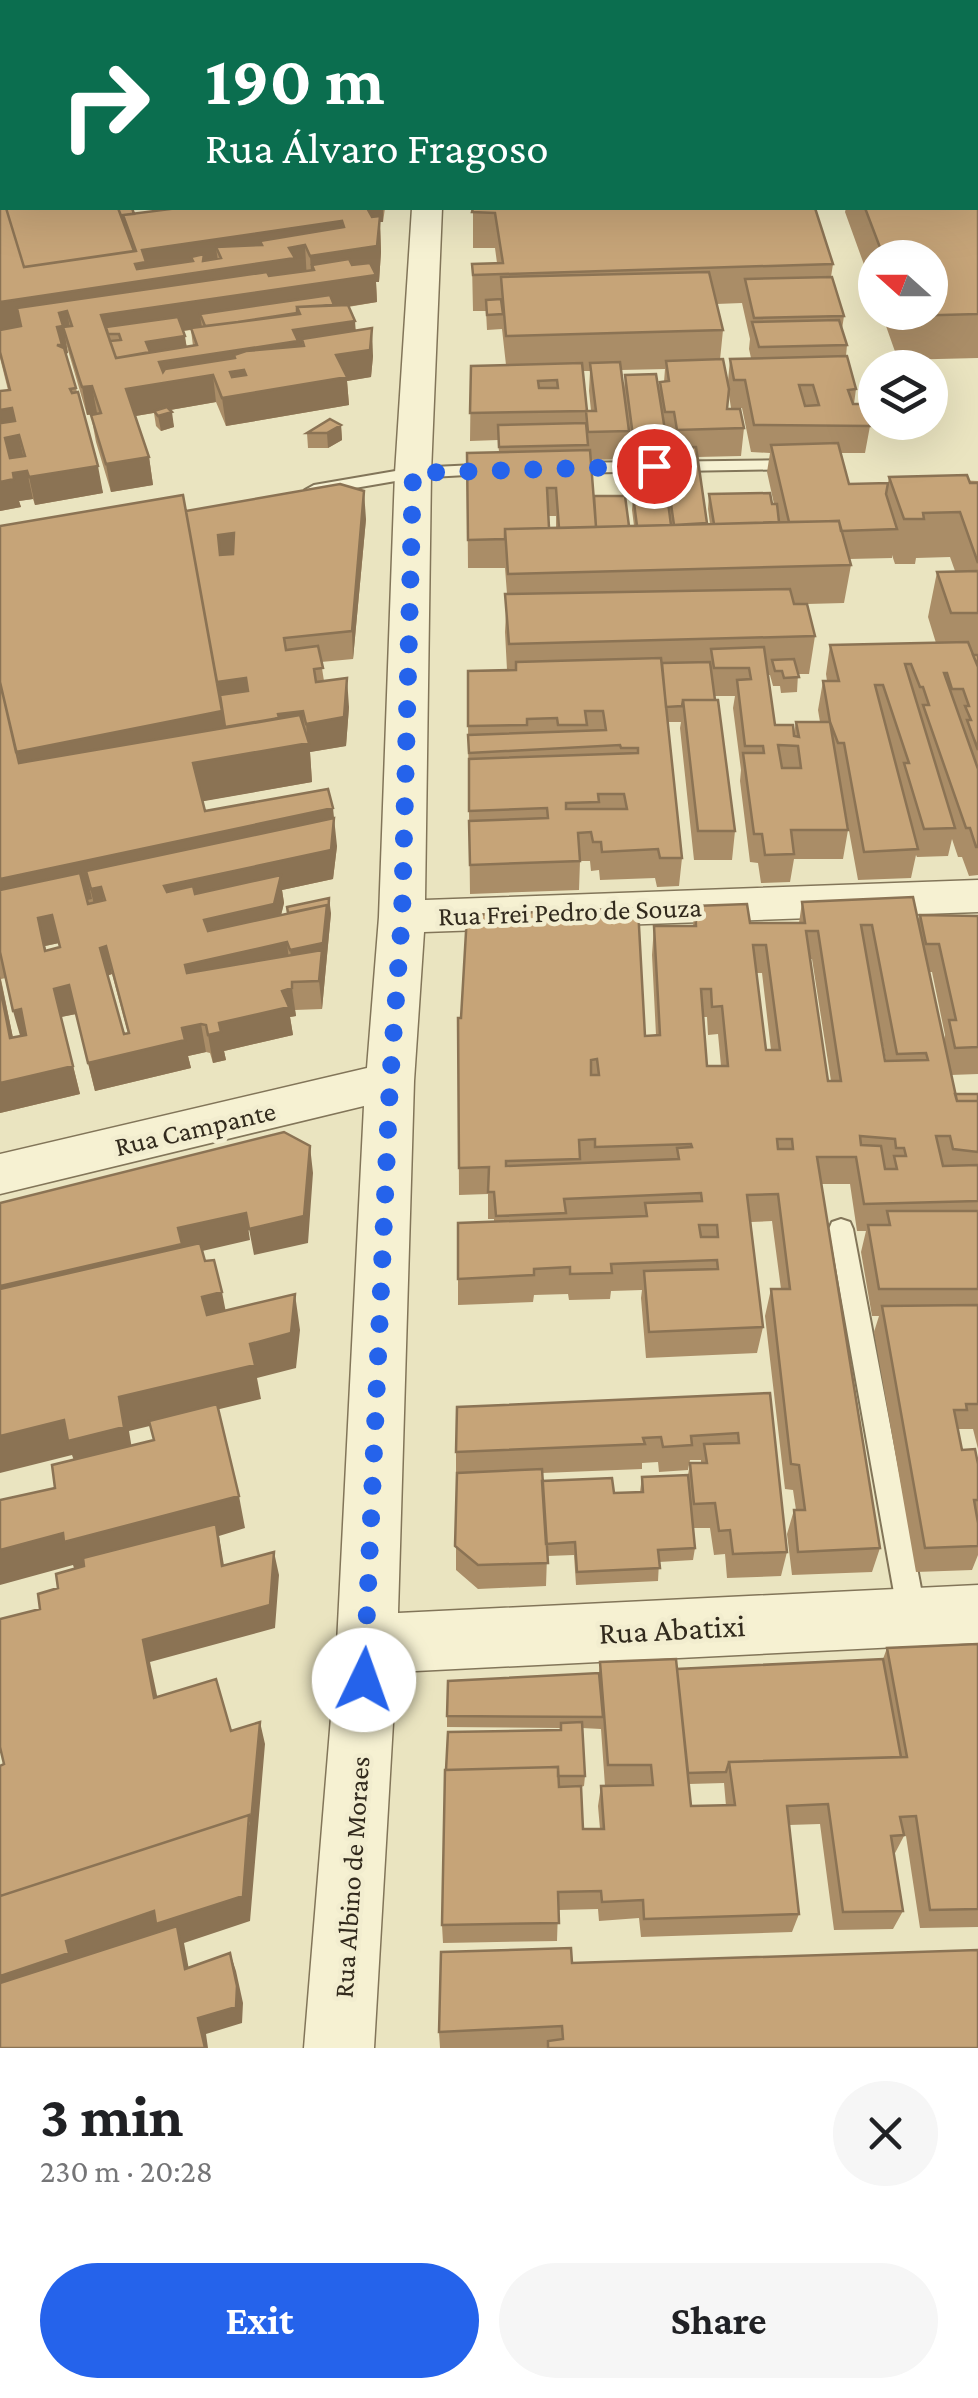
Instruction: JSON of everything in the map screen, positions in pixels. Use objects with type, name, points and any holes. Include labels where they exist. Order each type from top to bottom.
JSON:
[{"type":"street","name":"Rua Albino de Moraes","points":[[339,2048],[367,1644],[390,1082],[402,916],[413,473],[428,210]]},
{"type":"street","name":"Rua Frei Pedro de Souza","points":[[402,916],[978,896]]},
{"type":"street","name":"Rua Campante","points":[[0,1174],[390,1082]]},
{"type":"street","name":"Rua Abatixi","points":[[367,1644],[978,1614]]},
{"type":"lane","points":[[546,469],[813,464]]},
{"type":"lane","points":[[295,493],[413,473],[510,469]]},
{"type":"lane","points":[[841,1230],[912,1617]]},
{"type":"building","points":[[0,210],[7,210],[24,267],[136,251],[123,215],[162,210],[368,210],[372,217],[380,216],[377,246],[310,256],[305,245],[289,248],[295,258],[0,302]],"holes":[[[342,221],[344,227],[260,241],[262,245],[216,247],[221,258],[203,261],[204,254],[191,257],[193,261],[137,269],[135,264],[146,262],[142,250]]]},
{"type":"building","points":[[7,210],[119,210],[134,251],[24,267]]},
{"type":"building","points":[[119,210],[133,210],[134,214],[123,215],[125,226]]},
{"type":"building","points":[[816,210],[833,264],[473,275],[472,264],[503,263],[495,213],[472,212]]},
{"type":"building","points":[[866,210],[978,210],[978,314],[948,315],[948,240],[877,240]]},
{"type":"building","points":[[349,259],[352,265],[370,263],[376,275],[101,315],[116,358],[197,345],[191,328],[300,314],[297,307],[348,305],[355,321],[293,330],[298,341],[159,362],[163,372],[235,358],[234,355],[246,351],[304,346],[302,339],[372,328],[370,350],[336,355],[347,377],[222,398],[213,375],[126,389],[149,457],[106,464],[91,415],[101,413],[92,386],[82,387],[63,327],[72,326],[67,311],[59,313],[63,326],[57,327],[62,345],[57,345],[64,348],[76,388],[70,389],[72,393],[78,392],[98,466],[29,477],[27,471],[13,473],[14,479],[0,482],[0,418],[1,423],[15,421],[12,408],[0,410],[0,391],[10,390],[0,352],[0,330],[21,326],[17,308],[267,272],[269,276],[314,270],[312,265]],"holes":[[[244,370],[246,375],[232,377],[230,372]],[[19,435],[25,456],[10,458],[5,438]]]},
{"type":"building","points":[[709,272],[723,330],[506,336],[501,277]]},
{"type":"building","points":[[832,277],[844,316],[754,318],[745,279]]},
{"type":"building","points":[[330,295],[334,305],[297,307],[297,313],[238,322],[205,326],[200,314]]},
{"type":"building","points":[[501,299],[503,314],[487,315],[486,300]]},
{"type":"building","points":[[178,317],[185,336],[146,342],[150,352],[116,358],[110,341],[121,340],[119,334],[108,334],[106,327]]},
{"type":"building","points":[[839,320],[847,345],[759,347],[752,322]]},
{"type":"building","points":[[847,356],[856,389],[848,390],[853,404],[858,404],[858,426],[754,425],[745,380],[734,380],[730,359]],"holes":[[[799,385],[813,385],[819,405],[805,406]]]},
{"type":"building","points":[[723,359],[729,389],[727,409],[740,409],[744,428],[677,430],[674,412],[665,412],[660,382],[669,381],[666,361]]},
{"type":"building","points":[[620,362],[629,431],[588,432],[586,411],[596,411],[590,363]]},
{"type":"building","points":[[582,363],[587,411],[470,413],[471,366]],"holes":[[[557,380],[558,388],[539,388],[538,381]]]},
{"type":"building","points":[[656,374],[667,443],[634,444],[625,375]]},
{"type":"building","points":[[167,407],[172,412],[158,416],[154,411]]},
{"type":"building","points":[[330,419],[341,425],[327,433],[307,433]]},
{"type":"building","points":[[586,423],[588,445],[499,447],[498,425]]},
{"type":"building","points":[[838,443],[849,484],[888,483],[886,494],[897,529],[841,531],[839,521],[789,522],[771,445]]},
{"type":"building","points":[[696,447],[707,523],[674,525],[663,448]]},
{"type":"building","points":[[590,450],[596,527],[559,528],[556,488],[547,488],[549,528],[505,529],[505,539],[468,540],[467,453]]},
{"type":"building","points":[[967,475],[970,483],[978,483],[978,563],[960,512],[923,513],[924,519],[904,519],[889,477]]},
{"type":"building","points":[[340,484],[364,491],[352,631],[284,638],[286,650],[318,646],[323,668],[314,669],[316,682],[347,678],[344,717],[306,724],[303,711],[225,727],[220,695],[248,691],[246,678],[217,682],[186,511]],"holes":[[[234,533],[233,554],[220,555],[218,535]]]},
{"type":"building","points":[[770,493],[772,504],[777,504],[779,522],[714,524],[709,494]]},
{"type":"building","points":[[183,495],[222,711],[16,752],[0,682],[0,526]]},
{"type":"building","points":[[633,495],[667,495],[671,525],[637,526]]},
{"type":"building","points":[[594,496],[625,496],[629,526],[596,527]]},
{"type":"building","points":[[839,521],[851,565],[508,574],[505,529]]},
{"type":"building","points":[[978,571],[978,613],[951,613],[937,572]]},
{"type":"building","points":[[790,589],[794,604],[807,604],[815,636],[509,644],[505,594]]},
{"type":"building","points":[[968,642],[978,667],[978,750],[967,720],[971,720],[963,689],[952,689],[944,673],[978,769],[978,847],[970,828],[966,828],[923,705],[929,705],[923,687],[911,664],[905,664],[955,828],[924,829],[904,763],[909,763],[883,685],[875,685],[918,849],[864,852],[844,743],[838,743],[830,722],[823,681],[839,681],[830,645]]},
{"type":"building","points":[[764,647],[775,725],[793,725],[794,736],[799,737],[796,722],[830,722],[848,830],[791,830],[794,854],[765,855],[762,834],[754,834],[743,753],[764,753],[763,746],[745,746],[737,680],[751,679],[749,668],[714,668],[711,649]],"holes":[[[778,745],[798,746],[801,768],[782,768]]]},
{"type":"building","points":[[661,658],[682,858],[660,858],[658,849],[602,852],[601,842],[593,842],[591,832],[578,833],[580,861],[470,865],[469,821],[548,818],[547,808],[469,811],[469,759],[638,753],[638,748],[620,745],[469,753],[468,735],[606,730],[603,711],[585,711],[587,725],[558,725],[557,718],[527,719],[527,725],[468,726],[468,671],[516,670],[516,662]],"holes":[[[598,794],[624,794],[627,809],[566,809],[566,803],[599,802]]]},
{"type":"building","points":[[794,659],[799,677],[784,678],[782,671],[775,671],[772,660]]},
{"type":"building","points":[[710,662],[715,700],[683,700],[682,706],[666,707],[662,663]]},
{"type":"building","points":[[0,682],[19,763],[300,715],[309,743],[193,763],[205,811],[328,789],[333,808],[0,879]]},
{"type":"building","points":[[683,700],[718,700],[735,831],[698,831]]},
{"type":"building","points":[[334,818],[331,850],[164,886],[167,892],[193,886],[195,894],[281,875],[274,904],[204,920],[208,931],[327,905],[323,943],[290,950],[287,942],[185,965],[187,973],[322,950],[319,981],[292,982],[292,988],[282,991],[289,1007],[219,1023],[221,1032],[208,1035],[206,1025],[201,1024],[182,1028],[185,1040],[88,1063],[69,985],[54,989],[73,1066],[0,1083],[0,987],[10,1038],[26,1035],[21,1009],[13,1011],[0,952],[0,890],[80,873],[88,904],[105,900],[101,887],[91,889],[86,871]],"holes":[[[52,915],[60,947],[45,951],[38,918]],[[106,946],[129,1033],[124,1034],[100,948]]]},
{"type":"building","points":[[913,897],[957,1101],[978,1101],[978,1152],[953,1149],[950,1136],[936,1136],[943,1166],[978,1165],[978,1201],[864,1204],[856,1157],[817,1157],[880,1548],[798,1552],[794,1510],[805,1510],[799,1465],[791,1464],[771,1289],[790,1289],[778,1194],[747,1195],[763,1327],[649,1332],[644,1271],[718,1269],[717,1260],[611,1264],[612,1273],[570,1274],[570,1267],[534,1269],[534,1275],[458,1279],[458,1223],[647,1216],[645,1203],[702,1201],[701,1193],[564,1199],[566,1213],[496,1216],[494,1192],[488,1192],[489,1167],[459,1168],[458,1018],[467,915],[638,908],[645,1036],[660,1035],[654,926],[696,926],[695,906],[747,904],[750,923],[805,923],[802,902]],"holes":[[[861,925],[872,925],[897,1054],[926,1053],[928,1060],[885,1061]],[[806,931],[818,931],[841,1081],[828,1081]],[[753,945],[766,945],[780,1050],[766,1050]],[[701,989],[711,989],[712,1007],[722,1006],[728,1066],[707,1066]],[[597,1059],[599,1075],[591,1075],[591,1060]],[[860,1136],[895,1139],[896,1148],[904,1148],[906,1156],[894,1156],[897,1169],[885,1169],[881,1146],[861,1145]],[[595,1139],[595,1147],[692,1147],[677,1148],[679,1159],[506,1166],[506,1161],[580,1159],[579,1140]],[[777,1139],[792,1139],[793,1149],[778,1149]],[[699,1225],[717,1225],[718,1237],[701,1237]]]},
{"type":"building","points":[[329,898],[328,918],[327,905],[288,913],[287,907]]},
{"type":"building","points":[[920,915],[978,916],[978,1047],[955,1048],[949,1020],[956,1020],[939,944],[926,944]]},
{"type":"building","points":[[955,1094],[978,1094],[978,1101],[957,1101]]},
{"type":"building","points":[[284,1132],[310,1146],[304,1216],[249,1229],[246,1213],[178,1228],[182,1244],[0,1286],[0,1203]]},
{"type":"building","points":[[887,1211],[978,1211],[978,1289],[879,1289],[868,1225],[890,1225]]},
{"type":"building","points":[[200,1243],[205,1261],[214,1260],[222,1292],[202,1297],[207,1315],[295,1294],[291,1333],[250,1344],[255,1365],[119,1397],[124,1427],[68,1441],[64,1420],[0,1436],[0,1289]]},
{"type":"building","points":[[978,1305],[978,1404],[966,1404],[967,1410],[954,1410],[962,1450],[975,1449],[978,1464],[978,1500],[974,1500],[978,1546],[925,1548],[882,1306]]},
{"type":"building","points":[[770,1393],[787,1552],[733,1554],[730,1530],[719,1531],[715,1503],[694,1504],[690,1463],[707,1463],[704,1444],[739,1443],[738,1433],[691,1436],[692,1445],[663,1447],[661,1437],[643,1438],[645,1444],[456,1452],[457,1407]]},
{"type":"building","points":[[217,1404],[239,1496],[64,1542],[63,1533],[0,1550],[0,1500],[55,1488],[52,1465],[154,1440],[149,1421]]},
{"type":"building","points":[[542,1469],[548,1563],[478,1565],[455,1546],[457,1473]]},
{"type":"building","points":[[688,1475],[695,1548],[658,1550],[660,1568],[577,1572],[575,1542],[546,1544],[542,1481],[612,1478],[614,1493],[643,1492],[642,1477]]},
{"type":"building","points":[[216,1524],[222,1566],[274,1552],[270,1605],[143,1640],[154,1698],[216,1679],[231,1731],[260,1722],[251,1822],[249,1815],[0,1896],[0,1766],[4,1764],[0,1747],[0,1619],[40,1609],[38,1594],[58,1588],[56,1574],[84,1566],[83,1558]]},
{"type":"building","points":[[978,1644],[978,1909],[930,1910],[916,1816],[900,1817],[904,1835],[891,1836],[903,1911],[843,1912],[828,1804],[787,1806],[799,1914],[644,1919],[643,1900],[602,1902],[601,1891],[558,1892],[559,1923],[442,1925],[445,1770],[558,1767],[559,1787],[581,1786],[583,1829],[604,1829],[601,1786],[653,1785],[651,1765],[608,1765],[600,1662],[676,1659],[691,1806],[735,1805],[729,1762],[907,1757],[887,1648]]},
{"type":"building","points":[[883,1659],[901,1757],[729,1762],[726,1772],[688,1773],[677,1669]]},
{"type":"building","points":[[599,1673],[603,1717],[447,1716],[448,1681]]},
{"type":"building","points":[[582,1722],[585,1776],[558,1776],[558,1767],[446,1770],[448,1732],[561,1730],[561,1723]]},
{"type":"building","points":[[249,1815],[243,1896],[156,1924],[154,1911],[66,1941],[69,1953],[0,1976],[0,1896]]},
{"type":"building","points":[[177,1926],[185,1969],[230,1953],[237,1986],[236,2007],[198,2018],[205,2048],[0,2048],[0,1983]]},
{"type":"building","points":[[571,1948],[572,1963],[978,1950],[978,2048],[548,2048],[548,2041],[563,2039],[562,2026],[439,2032],[441,1952]]},
{"type":"route","points":[[364,1680],[390,1082],[402,916],[413,473],[654,466]]}]
